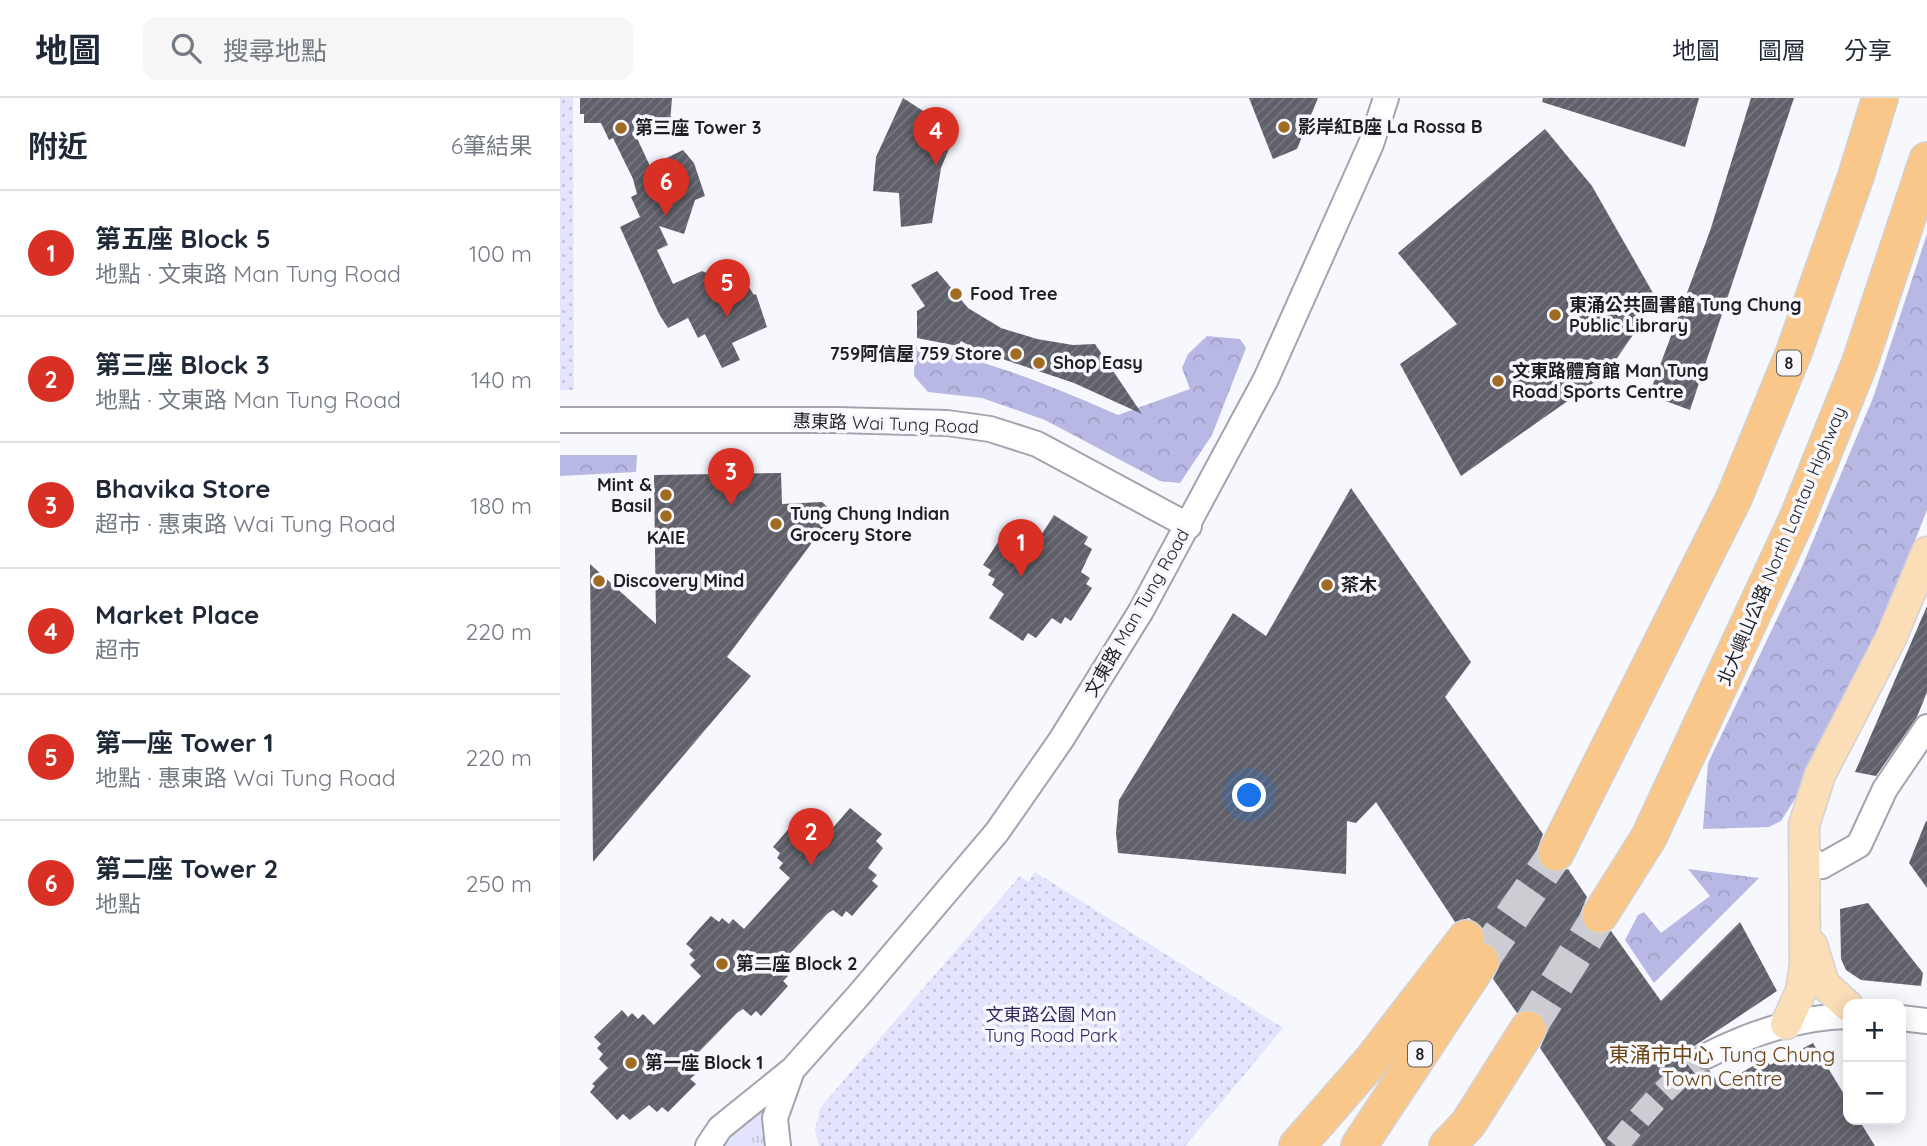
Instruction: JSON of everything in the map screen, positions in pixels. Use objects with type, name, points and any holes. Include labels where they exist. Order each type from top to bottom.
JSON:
[{"type":"highway","name":"8","points":[[1550,845],[1614,743],[1734,498],[1794,352],[1856,176],[1880,98]]},
{"type":"highway","name":"北大嶼山公路 North Lantau Highway","points":[[1600,915],[1649,837],[1743,641],[1797,519],[1859,365],[1927,160]]},
{"type":"highway","name":"8","points":[[1297,1146],[1474,950],[1359,1146]]},
{"type":"highway","points":[[1457,1139],[1528,1029]]},
{"type":"main road","points":[[1786,1024],[1801,990],[1805,917],[1802,854],[1804,825],[1820,775],[1891,638],[1927,552]]},
{"type":"main road","points":[[1805,917],[1824,984],[1843,1001]]},
{"type":"street","name":"文東路 Man Tung Road","points":[[708,1146],[720,1128],[793,1069],[997,832],[1082,707],[1189,526],[1288,337],[1371,144],[1386,98]]},
{"type":"street","name":"惠東路 Wai Tung Road","points":[[560,420],[838,420],[947,423],[990,429],[1037,444],[1189,526]]},
{"type":"street","points":[[1802,854],[1822,866],[1859,845],[1889,782],[1927,727]]},
{"type":"street","points":[[1706,1056],[1786,1024],[1843,1017]]},
{"type":"street","points":[[1906,1019],[1927,1021]]},
{"type":"street","name":"文東路 Man Tung Road","points":[[778,1146],[775,1118],[793,1069]]},
{"type":"green space","points":[[560,98],[573,98],[574,390],[560,390]]},
{"type":"green space","points":[[1927,234],[1927,510],[1896,589],[1850,687],[1795,799],[1781,821],[1769,827],[1703,829],[1708,763],[1801,569],[1873,398]]},
{"type":"green space","points":[[1207,336],[1240,339],[1246,348],[1212,435],[1180,483],[1160,481],[1045,420],[982,398],[928,392],[914,376],[915,346],[967,358],[1018,375],[1118,415],[1190,389],[1182,368],[1188,354]]},
{"type":"green space","points":[[560,455],[637,455],[636,472],[560,476]]},
{"type":"green space","points":[[1688,869],[1759,878],[1654,983],[1625,940],[1638,915],[1644,912],[1661,933],[1710,896]]},
{"type":"green space","name":"文東路公園 Man Tung Road Park","points":[[1035,872],[1283,1028],[1185,1146],[819,1146],[815,1130],[820,1108],[1020,876],[1028,882]]},
{"type":"green space","points":[[769,1102],[770,1146],[717,1146]]},
{"type":"building","points":[[580,98],[672,98],[670,124],[633,124],[639,135],[636,136],[650,166],[683,150],[694,163],[705,196],[695,200],[684,234],[659,226],[668,245],[657,250],[673,284],[702,271],[736,286],[745,281],[754,295],[756,294],[767,327],[732,343],[740,360],[722,368],[705,334],[698,338],[688,318],[668,328],[659,314],[620,227],[640,217],[631,197],[637,194],[633,179],[613,138],[609,140],[601,123],[584,123],[584,114],[580,114]]},
{"type":"building","points":[[903,98],[956,132],[941,168],[932,223],[901,227],[899,193],[873,191],[876,157]]},
{"type":"building","name":"影岸紅B座 La Rossa B","points":[[1249,98],[1318,98],[1297,149],[1273,159]]},
{"type":"building","points":[[1543,98],[1699,98],[1685,147],[1542,102]]},
{"type":"building","points":[[1751,98],[1794,98],[1690,410],[1649,395],[1710,231]]},
{"type":"building","points":[[1545,129],[1592,186],[1657,300],[1606,374],[1461,476],[1400,364],[1457,324],[1398,253]]},
{"type":"building","points":[[937,271],[968,308],[1001,328],[1037,339],[1073,345],[1095,344],[1142,414],[1074,383],[979,351],[961,341],[958,346],[917,338],[917,311],[925,306],[911,285]]},
{"type":"building","points":[[781,473],[782,504],[822,502],[834,513],[727,657],[751,676],[593,862],[590,564],[656,624],[654,475]]},
{"type":"building","points":[[1351,488],[1471,662],[1445,697],[1543,834],[1536,853],[1540,865],[1557,873],[1568,869],[1587,897],[1580,914],[1583,925],[1599,935],[1611,931],[1661,1001],[1740,922],[1777,991],[1693,1047],[1693,1063],[1698,1069],[1709,1070],[1722,1088],[1729,1080],[1765,1059],[1770,1065],[1813,1043],[1843,1093],[1843,1125],[1862,1125],[1875,1146],[1606,1146],[1540,1048],[1548,1030],[1545,1019],[1529,1009],[1517,1013],[1493,979],[1501,962],[1499,951],[1486,942],[1484,930],[1469,918],[1455,922],[1376,802],[1356,823],[1347,821],[1346,874],[1118,853],[1116,833],[1119,800],[1233,613],[1266,636]]},
{"type":"building","points":[[1054,515],[1088,537],[1084,544],[1092,549],[1081,572],[1090,578],[1086,584],[1092,588],[1071,621],[1065,617],[1061,624],[1052,618],[1036,638],[1028,633],[1023,641],[989,618],[1004,594],[992,585],[995,579],[988,575],[991,570],[983,565],[1004,533],[1012,538],[1015,533],[1022,537],[1025,531],[1038,540]]},
{"type":"building","points":[[1927,606],[1927,692],[1917,717],[1876,776],[1855,772]]},
{"type":"building","points":[[850,808],[882,834],[876,841],[883,848],[868,868],[877,875],[872,881],[878,886],[852,916],[846,911],[842,917],[833,910],[827,914],[783,961],[785,963],[780,969],[788,976],[783,981],[788,986],[761,1016],[756,1011],[751,1016],[743,1009],[737,1013],[692,1059],[688,1066],[696,1074],[690,1079],[696,1084],[668,1112],[662,1107],[657,1112],[649,1105],[630,1120],[623,1114],[617,1120],[590,1092],[595,1086],[592,1084],[608,1068],[599,1059],[603,1054],[597,1048],[601,1044],[594,1037],[622,1010],[628,1017],[632,1013],[638,1019],[643,1014],[654,1025],[701,976],[690,965],[695,960],[689,954],[693,950],[686,944],[711,916],[719,922],[722,918],[729,924],[733,919],[744,929],[790,878],[779,868],[783,863],[777,858],[780,853],[773,847],[798,818],[805,824],[809,820],[815,826],[820,820],[831,830]]},
{"type":"building","points":[[1927,821],[1927,888],[1909,863]]},
{"type":"building","points":[[1868,903],[1923,973],[1921,986],[1861,980],[1846,970],[1841,959],[1840,909]]},
{"type":"tunnel","points":[[1481,961],[1556,853]]},
{"type":"tunnel","points":[[1528,1029],[1600,915]]},
{"type":"tunnel","points":[[1616,1146],[1669,1086],[1706,1056]]},
{"type":"place","name":"影岸紅B座 La Rossa B","points":[[1284,127]]},
{"type":"place","name":"第三座 Tower 3","points":[[621,128]]},
{"type":"place","name":"Market Place","points":[[936,165]]},
{"type":"place","name":"第二座 Tower 2","points":[[666,216]]},
{"type":"place","name":"Food Tree","points":[[956,294]]},
{"type":"place","name":"東涌公共圖書館 Tung Chung Public Library","points":[[1555,315]]},
{"type":"place","name":"第一座 Tower 1","points":[[727,317]]},
{"type":"place","name":"759阿信屋 759 Store","points":[[1016,354]]},
{"type":"place","name":"Shop Easy","points":[[1039,363]]},
{"type":"place","name":"文東路體育館 Man Tung Road Sports Centre","points":[[1498,381]]},
{"type":"place","name":"Mint & Basil","points":[[666,495]]},
{"type":"place","name":"Bhavika Store","points":[[731,506]]},
{"type":"place","name":"KAIE","points":[[666,516]]},
{"type":"place","name":"Tung Chung Indian Grocery Store","points":[[776,524]]},
{"type":"place","name":"第五座 Block 5","points":[[1021,577]]},
{"type":"place","name":"Discovery Mind","points":[[599,581]]},
{"type":"place","name":"茶木","points":[[1327,585]]},
{"type":"place","name":"第三座 Block 3","points":[[811,866]]},
{"type":"place","name":"第二座 Block 2","points":[[722,964]]},
{"type":"place","name":"第一座 Block 1","points":[[631,1063]]},
{"type":"district","name":"東涌市中心 Tung Chung Town Centre","points":[[1722,1067]]}]
